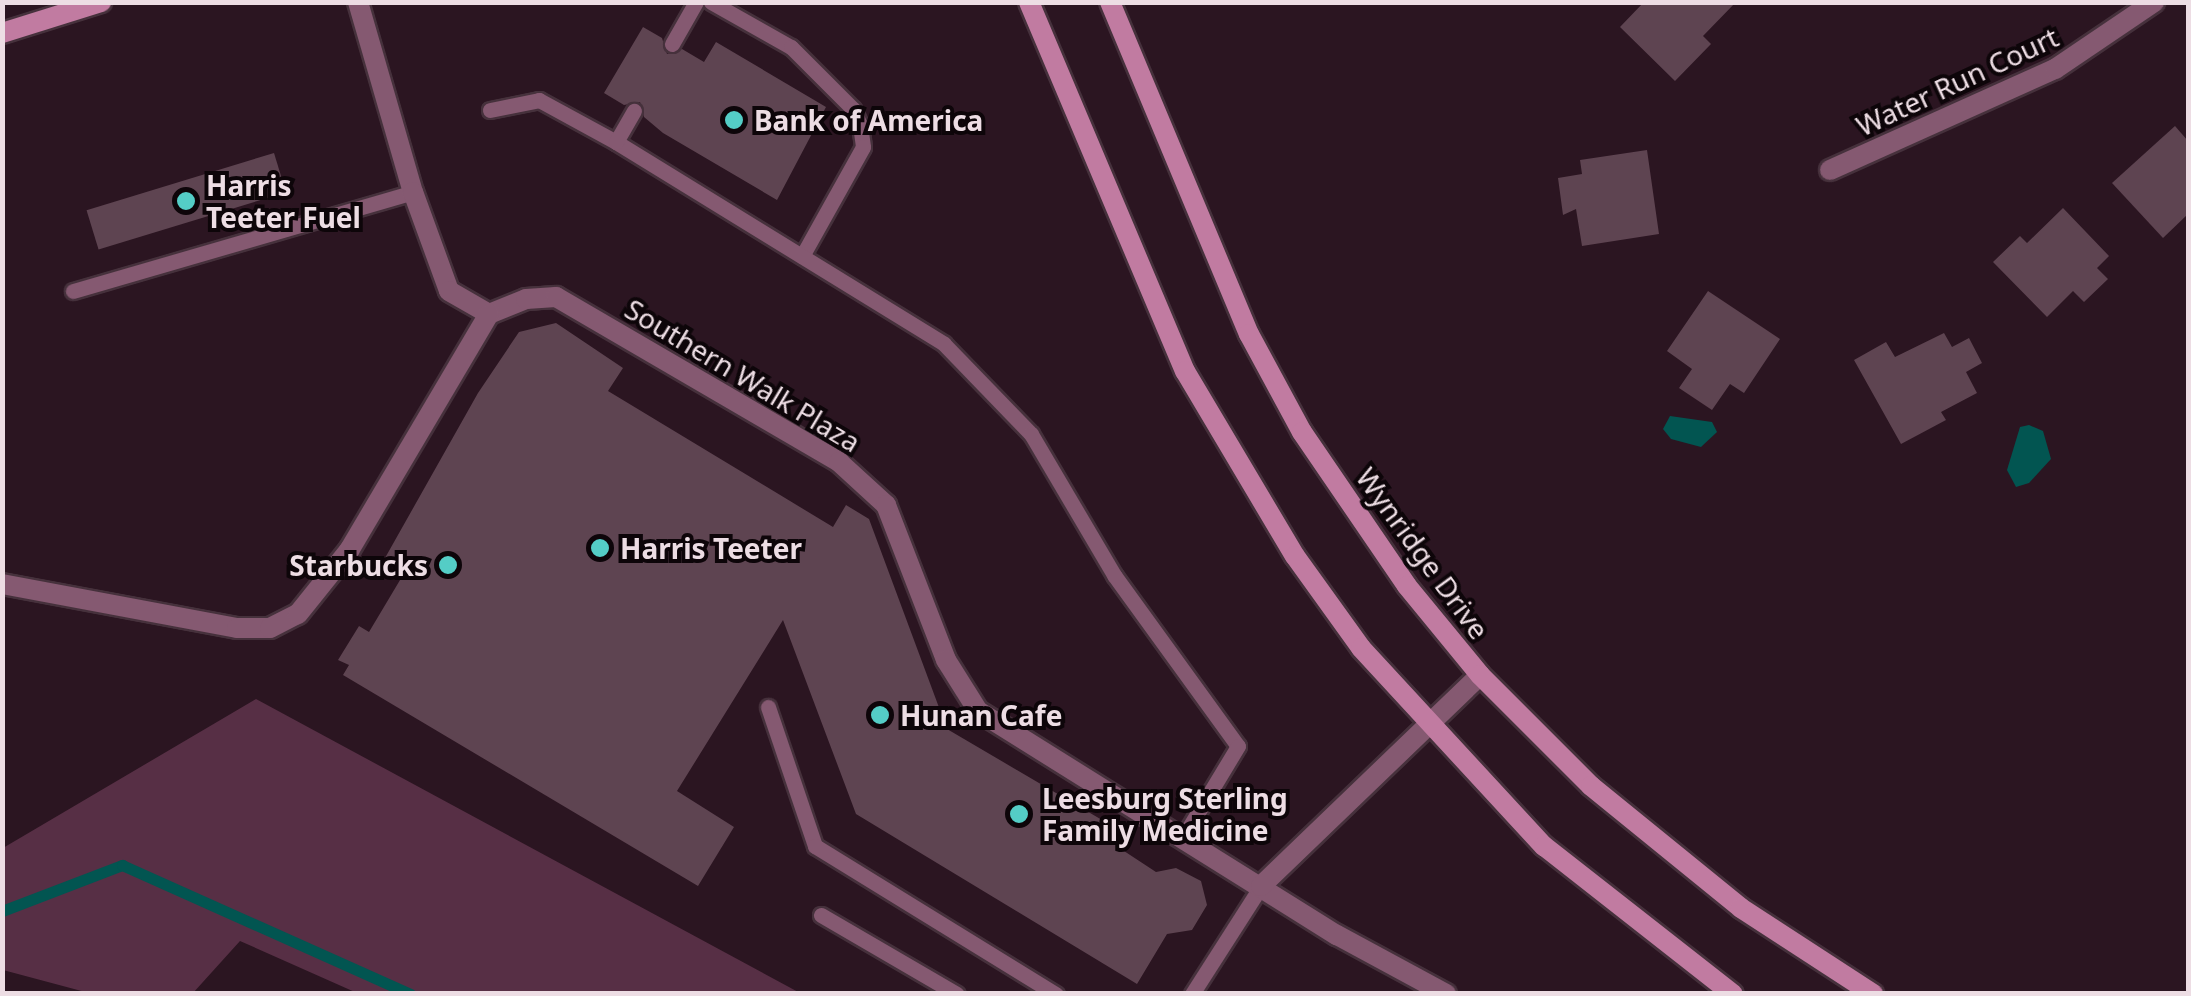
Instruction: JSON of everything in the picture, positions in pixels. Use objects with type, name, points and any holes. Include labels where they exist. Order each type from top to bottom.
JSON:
[{"type":"street","points":[[2,33],[101,2]]},
{"type":"street","points":[[2,584],[236,628],[270,628],[298,614],[350,548],[489,314],[449,291],[413,192],[358,2]]},
{"type":"street","points":[[1028,2],[1145,288],[1232,460],[1361,648],[1426,723],[1544,846],[1733,994]]},
{"type":"street","name":"Wynridge Drive","points":[[1110,2],[1216,263],[1302,432],[1407,586],[1480,675],[1659,845],[1785,939],[1873,994]]},
{"type":"street","name":"Water Run Court","points":[[1830,170],[2055,69],[2154,2]]},
{"type":"street","name":"Southern Walk Plaza","points":[[489,314],[526,299],[556,297],[863,480],[886,505],[946,660],[978,711],[1182,839],[1446,994]]},
{"type":"street","points":[[1261,886],[1480,675]]},
{"type":"lane","points":[[672,44],[696,2]]},
{"type":"lane","points":[[711,2],[791,47],[854,109],[862,146],[802,256]]},
{"type":"lane","points":[[490,110],[539,100],[616,142],[944,344],[1031,434],[1114,575],[1238,746],[1182,839]]},
{"type":"lane","points":[[616,142],[634,111]]},
{"type":"lane","points":[[73,291],[413,192]]},
{"type":"lane","points":[[768,707],[815,846],[1056,994]]},
{"type":"lane","points":[[1192,994],[1261,886]]},
{"type":"lane","points":[[821,914],[958,994]]},
{"type":"shaded area","points":[[1670,416],[1712,422],[1717,432],[1701,447],[1671,439],[1663,429]]},
{"type":"shaded area","points":[[2029,425],[2043,431],[2051,459],[2029,483],[2016,487],[2007,470],[2020,427]]},
{"type":"shaded area","points":[[256,699],[800,993],[357,993],[240,941],[193,993],[89,993],[3,970],[3,848]]},
{"type":"building","points":[[1644,2],[1736,2],[1703,36],[1711,44],[1675,81],[1620,27]]},
{"type":"building","name":"Bank of America","points":[[643,27],[662,38],[667,54],[682,49],[704,62],[716,42],[826,107],[777,200],[663,133],[644,117],[640,102],[624,105],[604,93]]},
{"type":"building","points":[[2175,126],[2188,141],[2188,214],[2163,238],[2112,183]]},
{"type":"building","points":[[1647,150],[1659,234],[1582,246],[1576,209],[1563,215],[1558,178],[1582,174],[1580,160]]},
{"type":"building","name":"Harris Teeter Fuel","points":[[274,153],[286,192],[99,250],[87,210]]},
{"type":"building","points":[[2063,208],[2109,256],[2097,268],[2108,279],[2084,302],[2073,291],[2047,317],[1993,262],[2020,236],[2027,243]]},
{"type":"building","points":[[1708,291],[1780,339],[1744,393],[1730,384],[1712,410],[1679,388],[1692,369],[1667,351]]},
{"type":"building","points":[[556,323],[623,368],[608,391],[833,527],[846,505],[869,519],[947,729],[1131,837],[1124,851],[1156,872],[1176,868],[1201,881],[1207,905],[1192,930],[1167,934],[1137,984],[856,814],[783,620],[677,791],[734,827],[698,886],[343,675],[349,665],[338,660],[359,626],[369,632],[406,570],[385,558],[478,393],[519,332]]},
{"type":"building","points":[[1944,333],[1952,347],[1969,338],[1982,363],[1966,372],[1977,393],[1941,412],[1946,420],[1901,444],[1854,360],[1886,342],[1895,357]]},
{"type":"waterway","points":[[2,911],[122,865],[410,994]]},
{"type":"place","name":"Bank of America","points":[[734,120]]},
{"type":"place","name":"Harris Teeter Fuel","points":[[186,201]]},
{"type":"place","name":"Harris Teeter","points":[[600,548]]},
{"type":"place","name":"Starbucks","points":[[448,565]]},
{"type":"place","name":"Hunan Cafe","points":[[880,715]]},
{"type":"place","name":"Leesburg Sterling Family Medicine","points":[[1019,814]]}]
